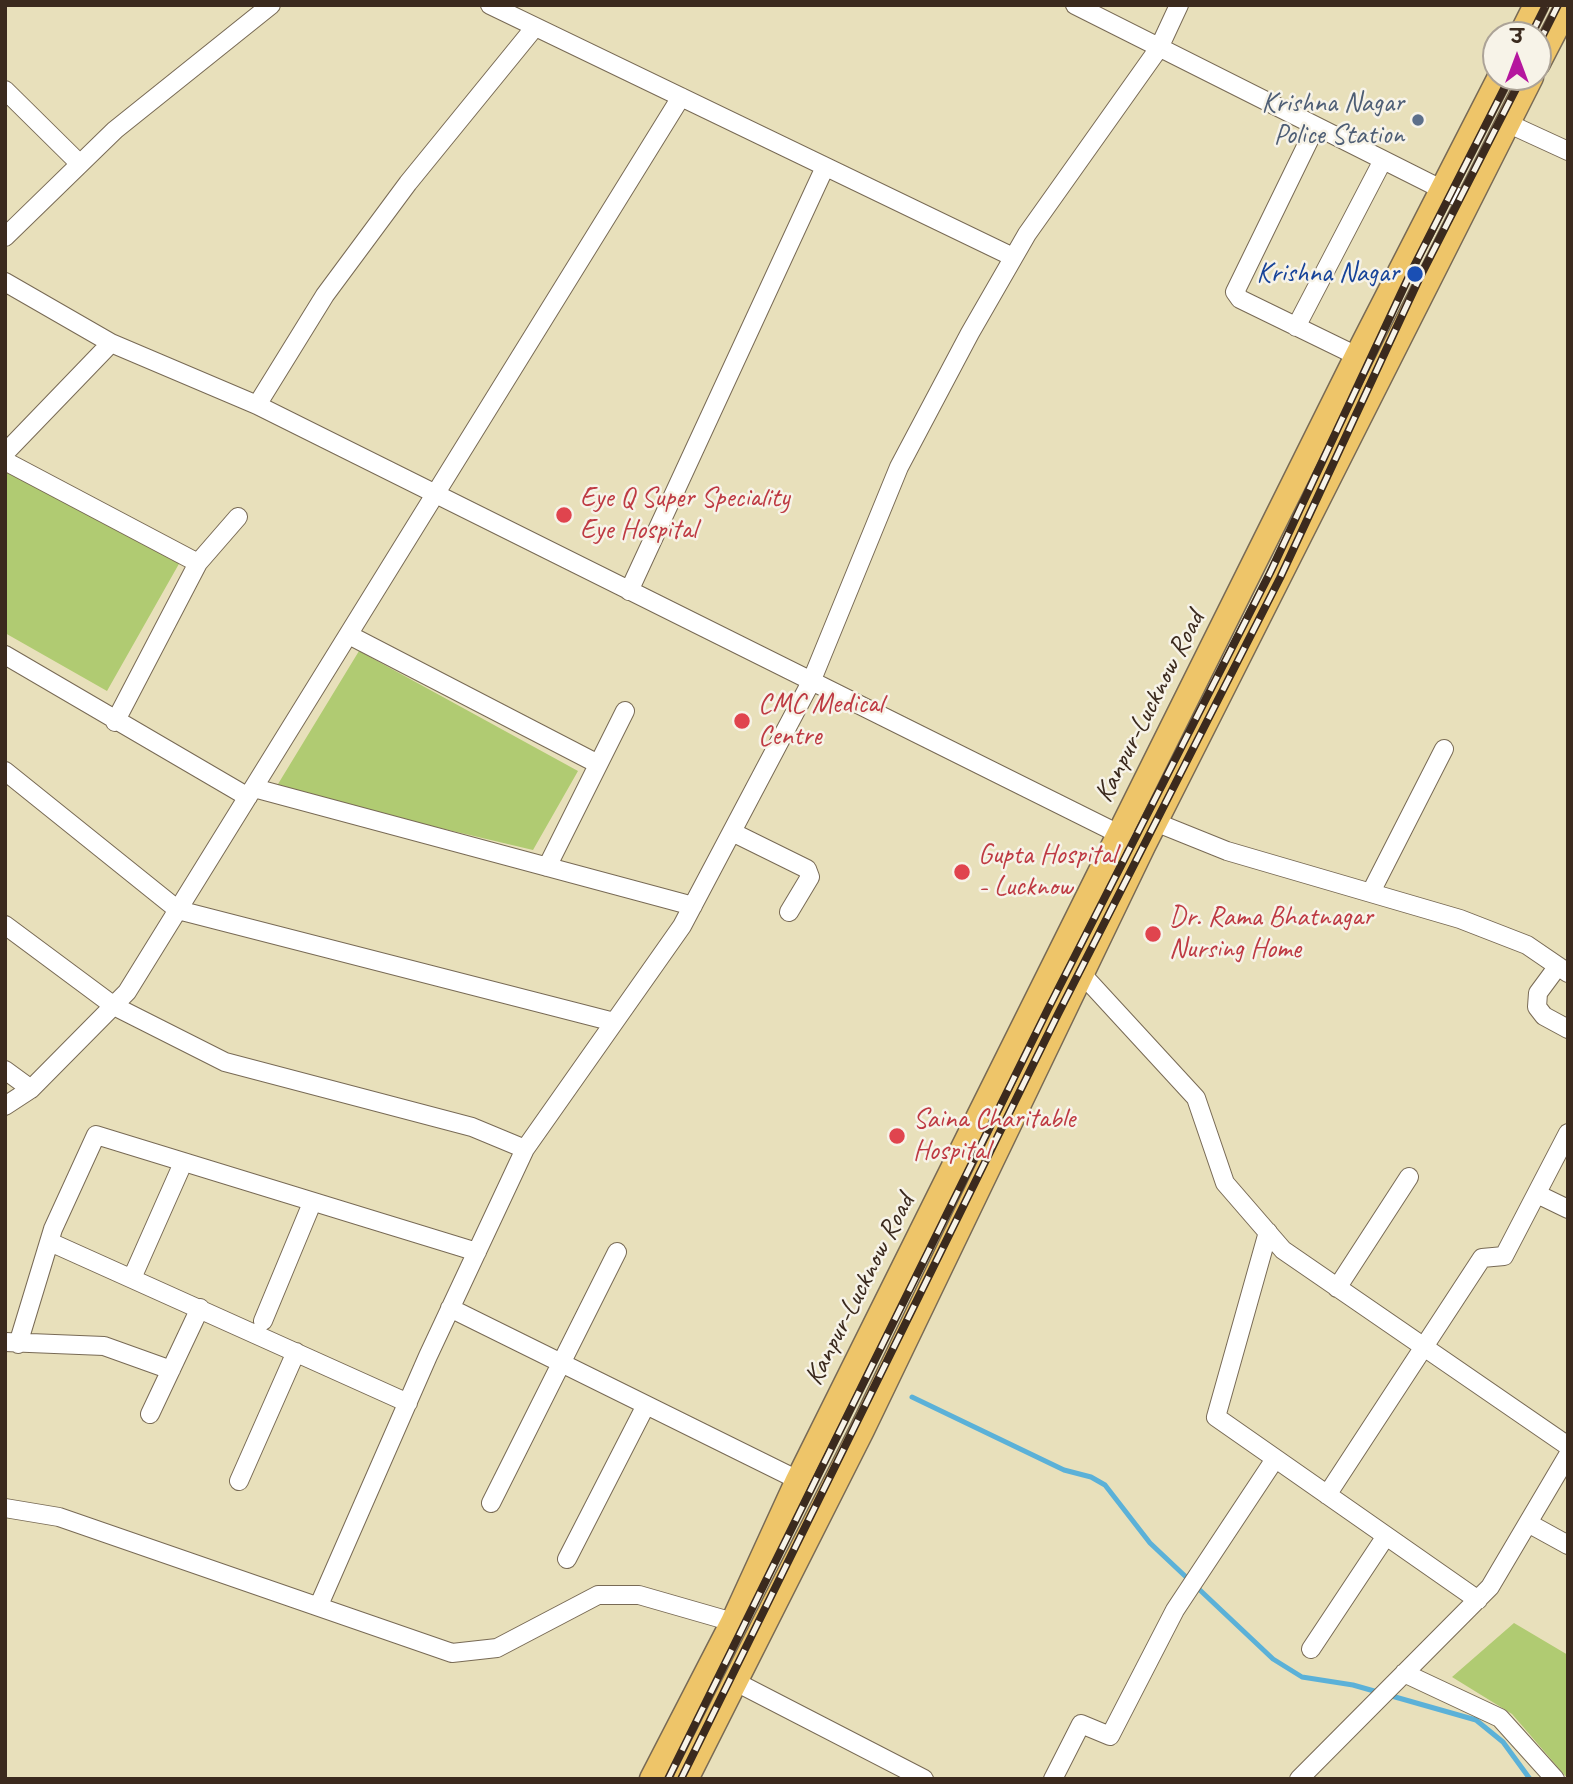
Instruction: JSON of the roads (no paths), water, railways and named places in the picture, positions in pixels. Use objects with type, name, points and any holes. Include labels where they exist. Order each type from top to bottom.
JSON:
[{"type":"highway","points":[[1528,21],[1536,5]]},
{"type":"highway","points":[[1552,36],[1568,5]]},
{"type":"highway","name":"Kanpur-Lucknow Road","points":[[652,1779],[733,1622],[798,1480],[1357,356],[1493,91]]},
{"type":"highway","name":"Kanpur-Lucknow Road","points":[[686,1779],[862,1430],[1143,846],[1524,91]]},
{"type":"street","points":[[5,237],[115,130],[271,5]]},
{"type":"street","points":[[490,5],[1013,257]]},
{"type":"street","points":[[1075,5],[1382,162],[1467,202]]},
{"type":"street","points":[[319,1605],[450,1308],[525,1149],[682,926],[811,682],[899,467],[1013,257],[1159,48],[1180,5]]},
{"type":"street","points":[[257,405],[325,295],[408,183],[536,27]]},
{"type":"street","points":[[5,90],[80,164]]},
{"type":"street","points":[[5,1106],[31,1089],[127,992],[681,97]]},
{"type":"street","points":[[1507,124],[1568,151]]},
{"type":"street","points":[[1315,128],[1235,292],[1240,299],[1357,356]]},
{"type":"street","points":[[1296,327],[1382,162]]},
{"type":"street","points":[[629,591],[825,167]]},
{"type":"street","points":[[5,282],[111,343],[257,405],[1143,846]]},
{"type":"street","points":[[5,453],[111,343]]},
{"type":"street","points":[[5,461],[198,563]]},
{"type":"street","points":[[115,722],[198,563],[238,517]]},
{"type":"street","points":[[349,635],[598,764]]},
{"type":"street","points":[[5,655],[115,722],[251,793],[693,906]]},
{"type":"street","points":[[547,867],[625,710]]},
{"type":"street","points":[[1371,892],[1444,749]]},
{"type":"street","points":[[5,771],[178,910],[614,1022]]},
{"type":"street","points":[[1155,822],[1227,851],[1460,919],[1516,941],[1563,970],[1538,993],[1537,1007],[1544,1016],[1568,1029]]},
{"type":"street","points":[[732,832],[807,869],[810,877],[789,912]]},
{"type":"street","points":[[5,925],[114,1006],[225,1062],[472,1127],[525,1149]]},
{"type":"street","points":[[1081,973],[1196,1098],[1225,1183],[1283,1250],[1568,1446]]},
{"type":"street","points":[[5,1070],[31,1089]]},
{"type":"street","points":[[1327,1495],[1482,1258],[1504,1256],[1568,1133]]},
{"type":"street","points":[[170,1370],[104,1346],[12,1343],[50,1241],[96,1135],[477,1252]]},
{"type":"street","points":[[132,1278],[183,1163]]},
{"type":"street","points":[[1337,1288],[1409,1177]]},
{"type":"street","points":[[1536,1194],[1568,1209]]},
{"type":"street","points":[[263,1321],[312,1203]]},
{"type":"street","points":[[1268,1233],[1216,1418],[1478,1600]]},
{"type":"street","points":[[50,1241],[408,1403]]},
{"type":"street","points":[[491,1503],[617,1252]]},
{"type":"street","points":[[150,1414],[200,1308]]},
{"type":"street","points":[[450,1308],[798,1480]]},
{"type":"street","points":[[239,1481],[296,1352]]},
{"type":"street","points":[[566,1559],[646,1405]]},
{"type":"street","points":[[1299,1779],[1490,1587],[1568,1455]]},
{"type":"street","points":[[1053,1779],[1081,1724],[1110,1735],[1192,1583],[1275,1459]]},
{"type":"street","points":[[5,1508],[59,1517],[452,1653],[498,1648],[598,1595],[639,1595],[733,1622]]},
{"type":"street","points":[[1528,1523],[1568,1545]]},
{"type":"street","points":[[1311,1649],[1386,1536]]},
{"type":"street","points":[[1399,1679],[1500,1718],[1555,1779]]},
{"type":"street","points":[[734,1681],[924,1779]]},
{"type":"waterway","points":[[912,1397],[1064,1470],[1091,1477],[1105,1485],[1150,1543],[1273,1659],[1302,1677],[1353,1685],[1476,1720],[1503,1742],[1530,1779]]},
{"type":"railway","points":[[1538,21],[1546,5]]},
{"type":"railway","points":[[1550,21],[1558,5]]},
{"type":"railway","points":[[668,1779],[1048,1009],[1270,573],[1411,272],[1503,91]]},
{"type":"railway","points":[[681,1779],[1058,1014],[1280,578],[1420,277],[1515,91]]},
{"type":"place","name":"Krishna Nagar Police Station","points":[[1418,120]]},
{"type":"place","name":"Krishna Nagar","points":[[1415,274]]},
{"type":"place","name":"Eye Q Super Speciality Eye Hospital","points":[[564,515]]},
{"type":"place","name":"CMC Medical Centre","points":[[742,721]]},
{"type":"place","name":"Gupta Hospital - Lucknow","points":[[962,872]]},
{"type":"place","name":"Dr. Rama Bhatnagar Nursing Home","points":[[1153,934]]},
{"type":"place","name":"Saina Charitable Hospital","points":[[897,1136]]}]
